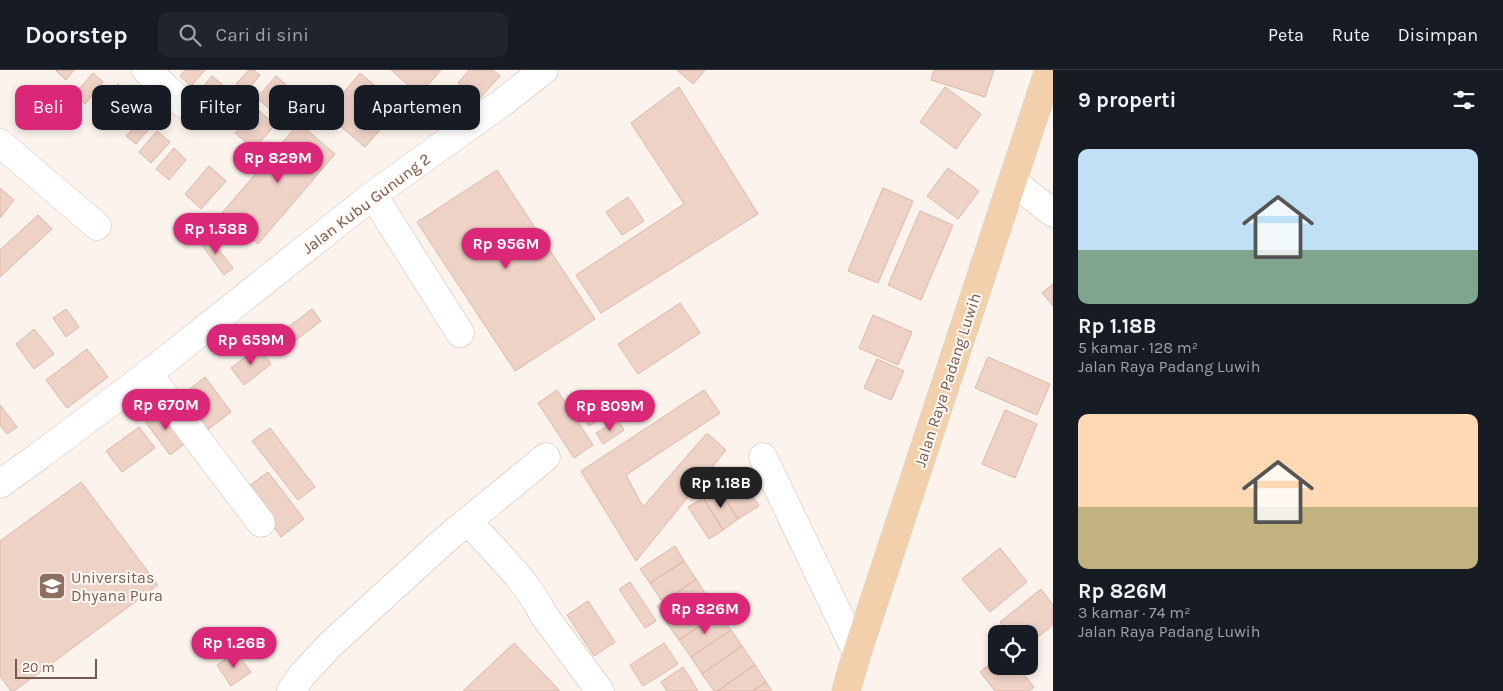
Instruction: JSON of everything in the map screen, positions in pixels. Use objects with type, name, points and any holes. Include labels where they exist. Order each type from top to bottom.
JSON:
[{"type":"main road","name":"Jalan Raya Padang Luwih","points":[[846,691],[1049,70]]},
{"type":"street","points":[[146,70],[181,101]]},
{"type":"street","name":"Jalan Kubu Gunung 2","points":[[0,484],[148,374],[373,195],[503,102],[544,70]]},
{"type":"street","points":[[0,143],[97,226]]},
{"type":"street","points":[[1012,181],[1053,213]]},
{"type":"street","points":[[373,195],[460,333]]},
{"type":"street","points":[[148,374],[261,523]]},
{"type":"street","points":[[291,691],[302,675],[331,644],[446,539],[546,457]]},
{"type":"street","points":[[764,458],[857,653]]},
{"type":"street","points":[[468,521],[526,586],[543,614],[600,691]]},
{"type":"building","points":[[57,70],[74,70],[66,80]]},
{"type":"building","points":[[185,70],[205,70],[192,85],[180,76]]},
{"type":"building","points":[[249,70],[254,70],[260,75],[252,85],[236,84]]},
{"type":"building","points":[[391,70],[441,70],[428,85],[408,85]]},
{"type":"building","points":[[469,70],[493,70],[500,76],[480,98],[480,85],[460,85],[458,83]]},
{"type":"building","points":[[677,70],[705,70],[693,84]]},
{"type":"building","points":[[934,70],[994,70],[985,97],[931,80]]},
{"type":"building","points":[[93,73],[103,82],[101,85],[92,85],[92,95],[85,104],[82,102],[82,86]]},
{"type":"building","points":[[360,73],[374,85],[354,85],[354,130],[380,130],[365,147],[344,129],[344,92]]},
{"type":"building","points":[[212,76],[223,85],[204,85]]},
{"type":"building","points":[[276,76],[286,85],[269,85],[269,108],[259,100],[259,96]]},
{"type":"building","points":[[679,87],[758,214],[601,313],[576,275],[684,204],[631,123]]},
{"type":"building","points":[[945,87],[981,114],[956,149],[920,122]]},
{"type":"building","points":[[259,111],[269,120],[269,130],[271,130],[254,149],[235,133],[238,130],[259,130]]},
{"type":"building","points":[[132,130],[148,130],[136,144],[126,136]]},
{"type":"building","points":[[293,130],[307,130],[335,154],[258,244],[222,213]]},
{"type":"building","points":[[157,131],[170,142],[151,163],[139,152]]},
{"type":"building","points":[[174,148],[186,160],[169,180],[156,169]]},
{"type":"building","points":[[209,166],[226,181],[201,209],[185,194]]},
{"type":"building","points":[[948,168],[979,191],[958,219],[927,196]]},
{"type":"building","points":[[497,170],[595,319],[515,371],[417,222]]},
{"type":"building","points":[[0,188],[14,200],[0,218]]},
{"type":"building","points":[[883,188],[913,201],[878,283],[848,271]]},
{"type":"building","points":[[628,197],[644,221],[622,235],[606,212]]},
{"type":"building","points":[[920,211],[953,225],[921,300],[888,285]]},
{"type":"building","points":[[38,215],[52,229],[0,277],[0,250]]},
{"type":"building","points":[[207,234],[233,268],[224,275],[199,241]]},
{"type":"building","points":[[1053,284],[1053,306],[1042,293]]},
{"type":"building","points":[[680,303],[700,333],[638,374],[618,344]]},
{"type":"building","points":[[66,309],[79,327],[66,337],[53,318]]},
{"type":"building","points":[[312,309],[321,321],[288,346],[279,334]]},
{"type":"building","points":[[873,315],[912,332],[898,365],[859,348]]},
{"type":"building","points":[[34,329],[54,354],[34,369],[16,344]]},
{"type":"building","points":[[258,347],[271,364],[244,385],[231,368]]},
{"type":"building","points":[[87,349],[108,377],[67,408],[46,380]]},
{"type":"building","points":[[988,357],[1050,384],[1037,415],[975,388]]},
{"type":"building","points":[[877,359],[904,371],[891,400],[864,388]]},
{"type":"building","points":[[205,377],[231,412],[202,434],[176,400]]},
{"type":"building","points":[[557,390],[593,445],[574,458],[538,403]]},
{"type":"building","points":[[595,390],[610,413],[589,426],[574,404]]},
{"type":"building","points":[[704,390],[720,413],[626,475],[643,507],[707,433],[726,450],[636,561],[581,471]]},
{"type":"building","points":[[0,405],[17,427],[7,434],[0,425]]},
{"type":"building","points":[[161,408],[187,442],[170,455],[144,420]]},
{"type":"building","points":[[1005,410],[1037,424],[1015,478],[982,464]]},
{"type":"building","points":[[617,419],[624,430],[603,444],[596,433]]},
{"type":"building","points":[[139,427],[155,448],[122,472],[106,451]]},
{"type":"building","points":[[270,428],[315,487],[298,500],[252,441]]},
{"type":"building","points":[[268,472],[304,519],[281,537],[245,489]]},
{"type":"building","points":[[738,474],[759,506],[738,519],[718,488]]},
{"type":"building","points":[[81,482],[158,585],[14,691],[11,691],[0,676],[0,541]]},
{"type":"building","points":[[718,488],[738,519],[723,530],[703,498]]},
{"type":"building","points":[[703,498],[723,530],[709,539],[688,507]]},
{"type":"building","points":[[675,546],[684,561],[650,583],[640,569]]},
{"type":"building","points":[[1000,548],[1027,582],[990,612],[962,579]]},
{"type":"building","points":[[684,561],[696,579],[663,603],[650,583]]},
{"type":"building","points":[[696,579],[707,596],[667,623],[657,606]]},
{"type":"building","points":[[630,582],[656,621],[645,628],[619,589]]},
{"type":"building","points":[[1041,589],[1053,605],[1053,625],[1038,637],[1038,625],[1002,625],[1000,622]]},
{"type":"building","points":[[707,596],[719,613],[679,640],[667,623]]},
{"type":"building","points":[[588,601],[615,642],[594,656],[567,615]]},
{"type":"building","points":[[719,613],[731,630],[691,657],[679,640]]},
{"type":"building","points":[[731,630],[742,646],[702,674],[691,657]]},
{"type":"building","points":[[514,643],[560,691],[463,691]]},
{"type":"building","points":[[664,643],[678,664],[643,686],[630,665]]},
{"type":"building","points":[[742,646],[755,665],[717,691],[714,691],[702,674]]},
{"type":"building","points":[[236,652],[251,672],[231,686],[217,665]]},
{"type":"building","points":[[755,665],[766,682],[752,691],[717,691]]},
{"type":"building","points":[[988,666],[988,675],[1024,675],[1034,687],[1029,691],[995,691],[980,672]]},
{"type":"building","points":[[683,667],[698,691],[667,691],[661,682]]},
{"type":"building","points":[[766,682],[772,691],[752,691]]},
{"type":"place","name":"Universitas Dhyana Pura","points":[[52,586]]}]
